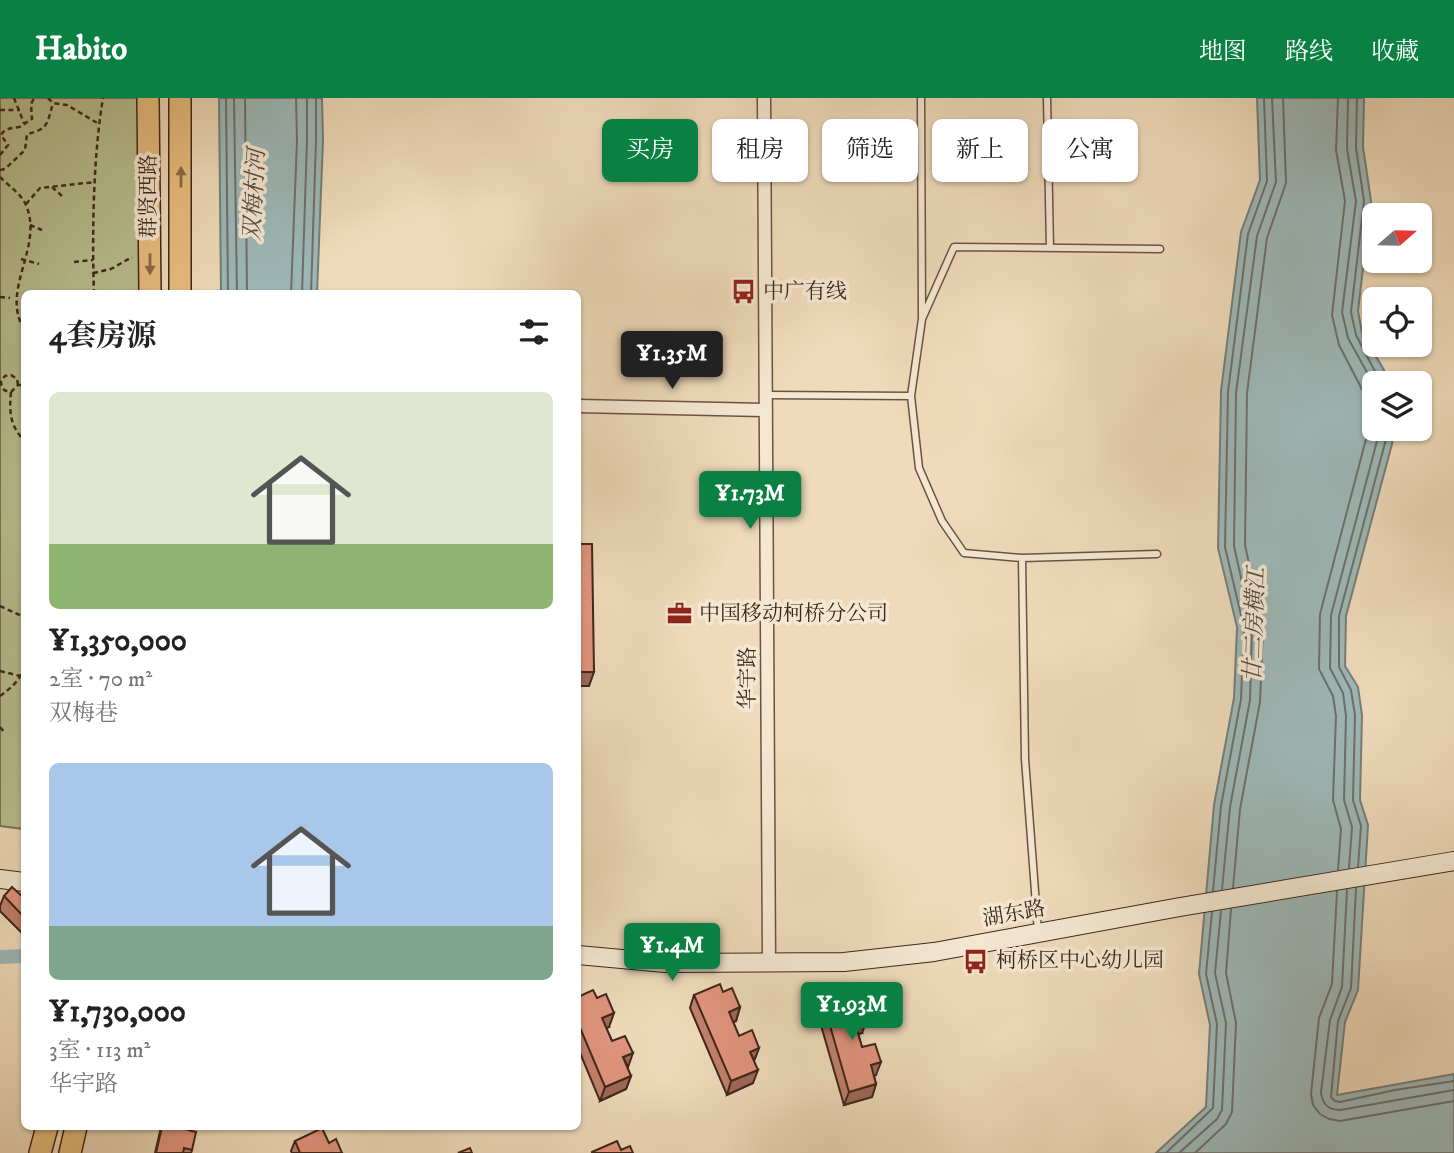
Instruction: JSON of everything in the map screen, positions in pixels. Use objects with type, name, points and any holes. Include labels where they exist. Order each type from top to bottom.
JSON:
[{"type":"main road","name":"群贤西路","points":[[148,98],[150,290]]},
{"type":"main road","name":"群贤西路","points":[[180,98],[180,290]]},
{"type":"main road","points":[[40,1153],[46,1130]]},
{"type":"main road","points":[[70,1153],[75,1130]]},
{"type":"street","name":"华宇路","points":[[764,98],[769,963]]},
{"type":"street","points":[[581,406],[766,410]]},
{"type":"street","name":"湖东路","points":[[581,955],[664,963],[844,962],[934,952],[1454,861]]},
{"type":"street","points":[[0,879],[21,881]]},
{"type":"lane","points":[[921,98],[922,319],[911,396],[919,468],[942,521],[964,553],[1021,558],[1157,554]]},
{"type":"lane","points":[[1047,98],[1050,248]]},
{"type":"lane","points":[[922,319],[954,247],[1160,249]]},
{"type":"lane","points":[[766,395],[911,396]]},
{"type":"lane","points":[[1021,558],[1025,759],[1038,933]]},
{"type":"path","points":[[14,98],[24,123]]},
{"type":"path","points":[[0,155],[8,145],[3,142],[1,135],[10,127],[22,127],[32,119],[31,104],[34,98]]},
{"type":"path","points":[[48,98],[53,103],[67,106],[99,124]]},
{"type":"path","points":[[94,290],[96,182],[103,98]]},
{"type":"path","points":[[0,170],[5,169],[25,150],[27,134],[42,131],[46,126],[53,103]]},
{"type":"path","points":[[0,110],[20,110]]},
{"type":"path","points":[[0,177],[26,204],[30,225],[14,285]]},
{"type":"path","points":[[26,204],[40,188],[96,182]]},
{"type":"path","points":[[52,187],[62,196]]},
{"type":"path","points":[[30,225],[42,230]]},
{"type":"path","points":[[93,273],[111,269],[141,252]]},
{"type":"path","points":[[22,259],[39,264]]},
{"type":"path","points":[[74,262],[93,260]]},
{"type":"path","points":[[0,297],[10,298],[15,319],[21,326]]},
{"type":"path","points":[[11,393],[5,392],[1,387],[0,381],[5,376],[11,375],[17,379],[18,385],[11,393],[9,413],[16,432],[21,437]]},
{"type":"path","points":[[0,606],[21,616]]},
{"type":"path","points":[[0,671],[21,676]]},
{"type":"path","points":[[0,696],[21,678]]},
{"type":"path","points":[[0,727],[5,733]]},
{"type":"green space","points":[[0,98],[139,98],[142,290],[21,290],[21,829],[0,826]]},
{"type":"water","name":"双梅村河","points":[[219,98],[322,98],[317,290],[221,290]]},
{"type":"water","name":"廿二房横江","points":[[1257,98],[1364,98],[1363,147],[1371,201],[1362,203],[1362,273],[1358,311],[1362,357],[1376,357],[1384,371],[1362,371],[1362,441],[1392,441],[1346,616],[1345,666],[1358,687],[1362,715],[1360,800],[1368,825],[1358,990],[1345,1022],[1337,1095],[1454,1074],[1454,1153],[1156,1153],[1206,1107],[1210,1025],[1199,974],[1214,805],[1234,698],[1237,627],[1218,548],[1221,391],[1241,232],[1260,180]]},
{"type":"building","points":[[581,544],[592,544],[594,672],[581,672]]},
{"type":"building","points":[[12,887],[21,895],[21,914],[4,896]]},
{"type":"building","points":[[720,984],[723,992],[732,988],[740,1007],[729,1012],[739,1036],[752,1030],[759,1048],[750,1052],[758,1070],[731,1081],[694,995]]},
{"type":"building","points":[[593,990],[597,998],[606,994],[614,1013],[602,1018],[612,1041],[625,1036],[633,1053],[623,1057],[631,1076],[605,1087],[581,1030],[581,996]]},
{"type":"building","points":[[850,994],[852,1002],[861,1000],[867,1020],[855,1023],[862,1047],[875,1044],[881,1062],[871,1065],[876,1084],[849,1092],[823,1001]]},
{"type":"building","points":[[161,1130],[196,1132],[192,1150],[184,1148],[183,1153],[156,1153]]},
{"type":"building","points":[[323,1130],[329,1143],[336,1139],[342,1153],[300,1153],[295,1141]]},
{"type":"building","points":[[617,1141],[621,1150],[630,1146],[633,1153],[592,1153],[592,1152]]},
{"type":"building","points":[[470,1148],[472,1153],[458,1153]]},
{"type":"waterway","points":[[0,957],[21,956]]},
{"type":"place","name":"中广有线","points":[[743,292]]},
{"type":"place","name":"中国移动柯桥分公司","points":[[679,614]]},
{"type":"place","name":"柯桥区中心幼儿园","points":[[976,961]]}]
